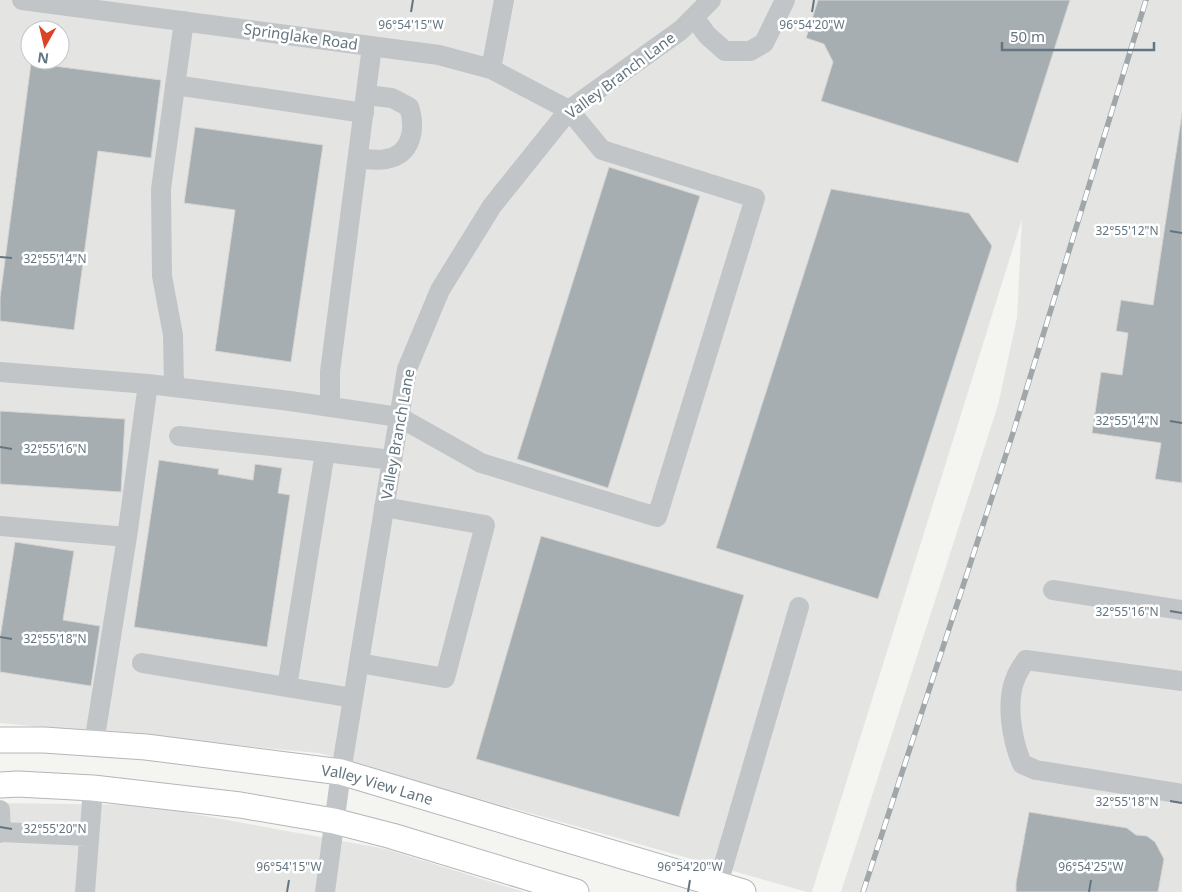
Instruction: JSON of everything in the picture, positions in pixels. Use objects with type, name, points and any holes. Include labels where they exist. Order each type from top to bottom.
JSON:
[{"type":"main road","name":"Valley View Lane","points":[[0,740],[44,740],[146,747],[341,772],[716,888],[743,892]]},
{"type":"main road","points":[[0,785],[18,784],[93,788],[240,805],[334,821],[392,836],[576,892]]},
{"type":"street","name":"Springlake Road","points":[[22,0],[137,7],[184,20],[440,55],[491,70],[569,110]]},
{"type":"street","points":[[491,70],[504,0]]},
{"type":"street","points":[[702,6],[707,35],[724,51],[750,51],[764,43],[785,0]]},
{"type":"street","name":"Valley Branch Lane","points":[[325,892],[341,772],[407,369],[440,290],[492,206],[569,110],[681,30],[702,6]]},
{"type":"street","points":[[174,387],[173,334],[162,276],[161,190],[184,20]]},
{"type":"street","points":[[330,407],[330,372],[372,46]]},
{"type":"street","points":[[175,85],[365,104],[392,98],[409,106],[412,117],[412,130],[410,142],[406,149],[387,159],[358,158]]},
{"type":"street","points":[[0,372],[148,384],[399,417],[481,463],[658,517],[755,198],[602,150],[569,110]]},
{"type":"street","points":[[94,743],[127,537],[148,384]]},
{"type":"street","points":[[179,436],[392,460]]},
{"type":"street","points":[[287,687],[325,452]]},
{"type":"street","points":[[359,663],[445,678],[484,525],[384,507]]},
{"type":"street","points":[[0,526],[127,537]]},
{"type":"street","points":[[1053,590],[1182,610]]},
{"type":"street","points":[[716,888],[799,607]]},
{"type":"street","points":[[1182,681],[1026,660],[1015,678],[1011,697],[1012,735],[1022,764],[1036,770],[1182,794]]},
{"type":"street","points":[[142,663],[353,698]]},
{"type":"street","points":[[85,892],[93,788]]},
{"type":"street","points":[[0,810],[1,832],[88,836]]},
{"type":"shaded area","points":[[0,0],[1182,0],[1182,892],[841,892],[998,405],[1017,318],[1022,219],[812,892],[319,753],[0,723]]},
{"type":"shaded area","points":[[0,803],[144,805],[386,849],[524,892],[0,892]]},
{"type":"building","points":[[818,0],[1070,0],[1018,163],[821,101],[833,62],[824,44],[806,38]]},
{"type":"building","points":[[70,68],[161,80],[151,158],[98,151],[74,330],[0,321],[0,298],[30,70],[70,70]]},
{"type":"building","points":[[1182,113],[1182,483],[1155,479],[1161,443],[1092,433],[1101,372],[1122,375],[1128,333],[1116,331],[1121,300],[1153,305]]},
{"type":"building","points":[[195,127],[323,145],[291,362],[215,351],[235,210],[184,203]]},
{"type":"building","points":[[609,167],[700,196],[608,488],[517,459]]},
{"type":"building","points":[[831,189],[969,213],[992,246],[878,599],[716,548]]},
{"type":"building","points":[[0,411],[125,419],[121,492],[0,484]]},
{"type":"building","points":[[159,460],[219,469],[218,474],[253,480],[255,464],[282,468],[278,493],[290,495],[267,647],[134,627]]},
{"type":"building","points":[[541,536],[744,595],[679,817],[476,759]]},
{"type":"building","points":[[15,542],[74,551],[63,620],[100,626],[91,686],[0,672],[0,638]]},
{"type":"building","points":[[1029,812],[1127,828],[1136,835],[1147,836],[1155,842],[1164,859],[1158,892],[1016,892]]},
{"type":"railway","points":[[863,892],[1013,433],[1146,0]]}]
